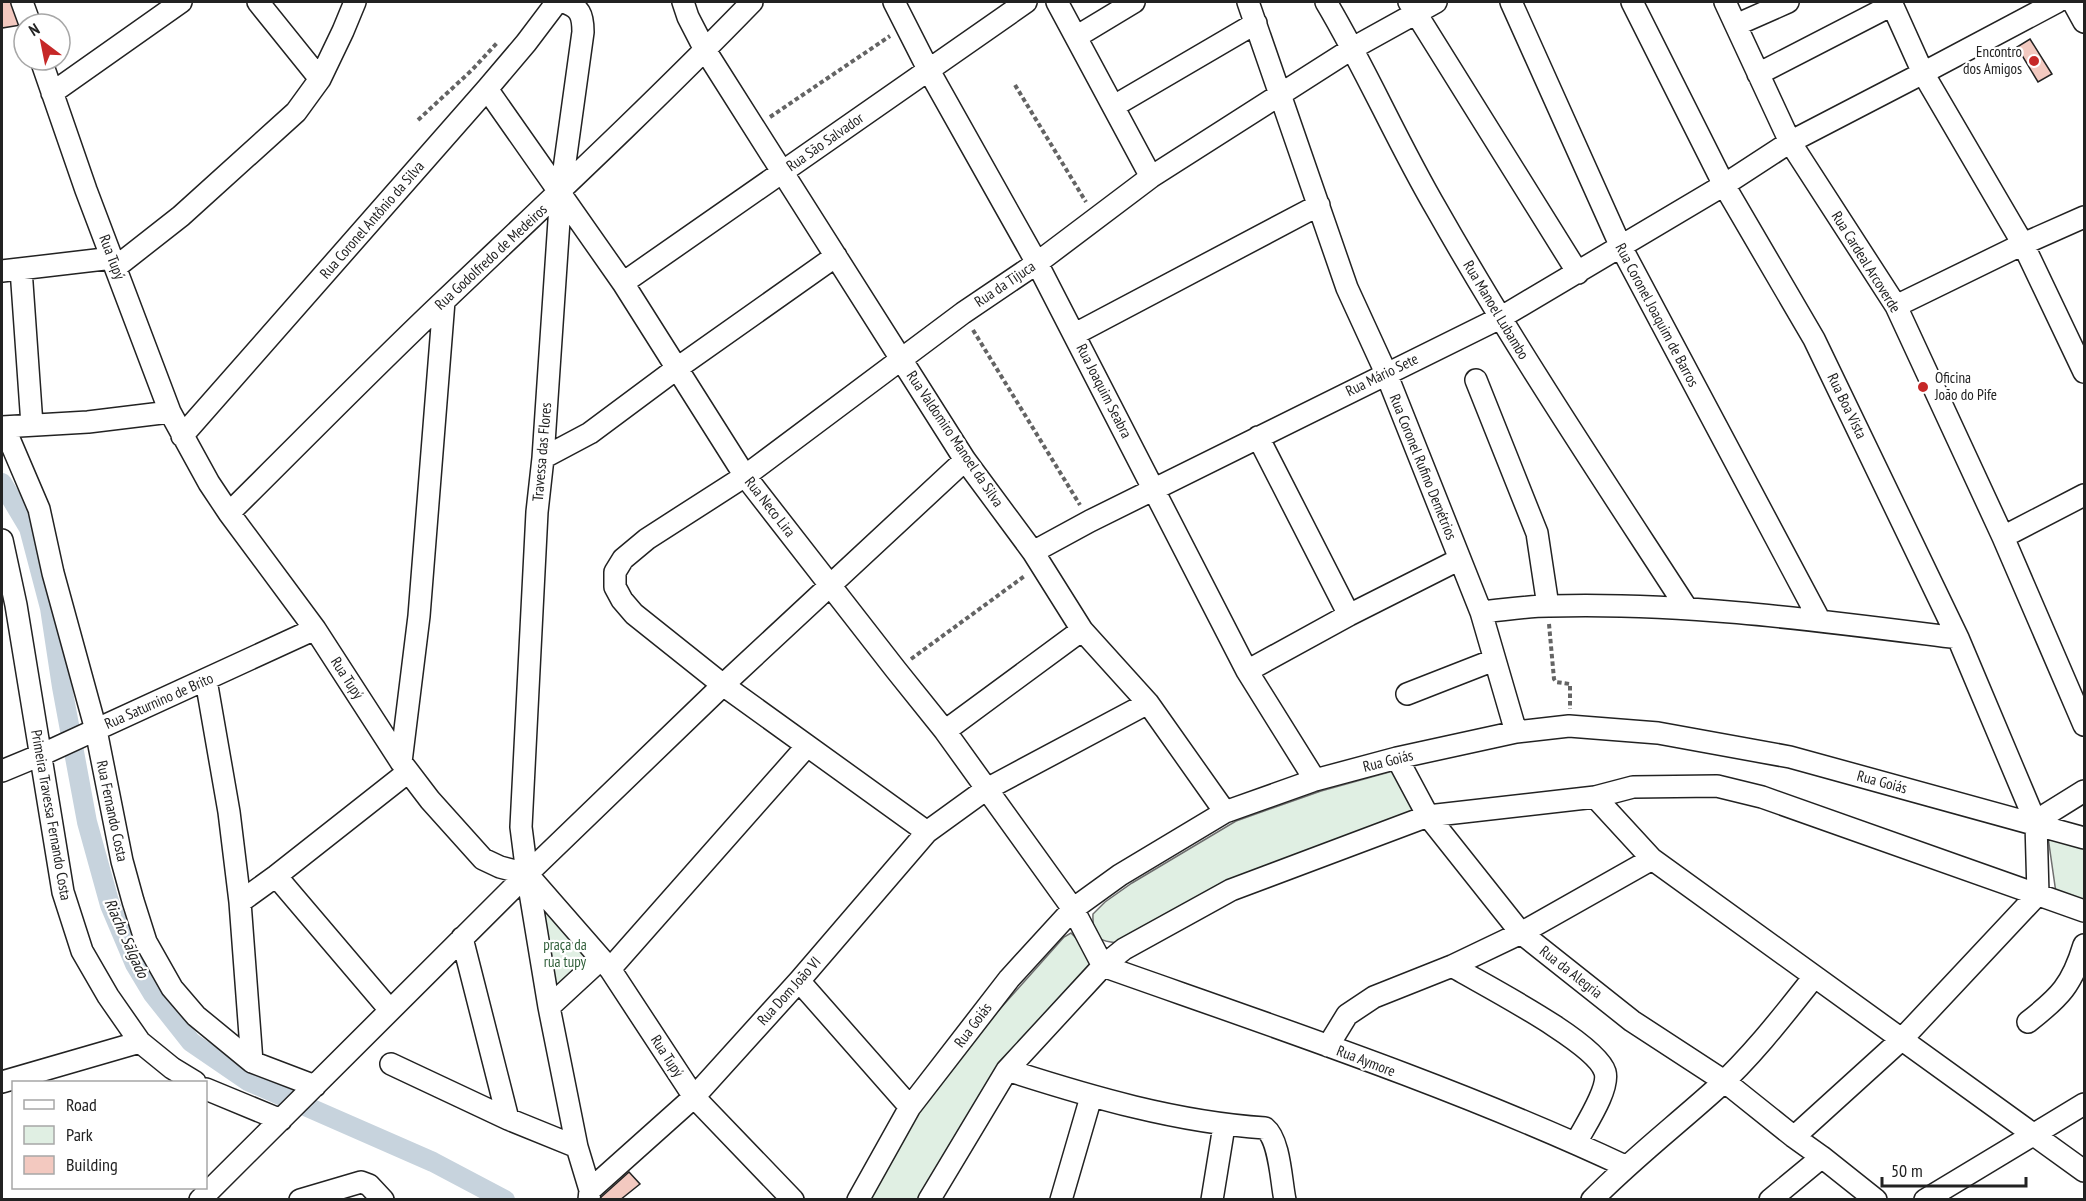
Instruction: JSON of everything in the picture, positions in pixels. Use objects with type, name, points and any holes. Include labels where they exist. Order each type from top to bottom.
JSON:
[{"type":"street","points":[[52,93],[181,2]]},
{"type":"street","points":[[258,2],[320,79]]},
{"type":"street","points":[[32,425],[11,270],[114,262],[181,216],[296,112],[320,79],[355,2]]},
{"type":"street","name":"Rua Coronel Antônio da Silva","points":[[182,436],[487,89],[557,2]]},
{"type":"street","name":"Travessa das Flores","points":[[563,2],[574,5],[578,9],[583,21],[583,32],[561,191],[537,524],[521,827],[549,1007],[590,1195]]},
{"type":"street","name":"Rua Valdomiro Manoel da Silva","points":[[683,2],[705,50],[965,460],[1036,558],[1082,630],[1148,704],[1225,812]]},
{"type":"street","name":"Rua Godolfredo de Medeiros","points":[[229,513],[752,2]]},
{"type":"street","name":"Rua Joaquim Seabra","points":[[894,2],[928,69],[1075,334],[1247,670],[1316,780]]},
{"type":"street","name":"Rua São Salvador","points":[[623,283],[1026,2]]},
{"type":"street","points":[[1057,2],[1151,177]]},
{"type":"street","points":[[1076,37],[1134,2]]},
{"type":"street","name":"Rua Coronel Rufino Demétrios","points":[[1248,2],[1347,288],[1386,373],[1481,612],[1516,732]]},
{"type":"street","name":"Rua Manoel Lubambo","points":[[1326,2],[1353,48],[1435,208],[1500,318],[1686,608]]},
{"type":"street","name":"Rua da Tijuca","points":[[723,685],[634,614],[622,600],[615,587],[615,572],[623,559],[647,539],[745,476],[963,313],[1037,263],[1151,177],[1412,8],[1436,2]]},
{"type":"street","name":"Rua Coronel Joaquim de Barros","points":[[1511,2],[1620,247],[1820,621]]},
{"type":"street","name":"Rua Boa Vista","points":[[1632,2],[1724,185],[1814,339],[1958,638],[2036,823]]},
{"type":"street","name":"Rua Cardeal Arcoverde","points":[[1725,2],[1790,142],[1896,306],[2003,537],[2085,725]]},
{"type":"street","points":[[1736,25],[1788,2]]},
{"type":"street","name":"Rua Mário Sete","points":[[1036,558],[1090,521],[1500,318],[1724,185],[1790,142],[2056,2]]},
{"type":"street","points":[[2073,2],[2085,22]]},
{"type":"street","points":[[1758,74],[1892,3],[1923,74],[2024,244],[2085,372]]},
{"type":"street","points":[[1412,8],[1578,273]]},
{"type":"street","points":[[1114,106],[1256,23]]},
{"type":"street","name":"Rua Tupý","points":[[45,72],[86,190],[170,412],[209,483],[315,629],[404,767],[463,839],[483,859],[500,867],[527,874],[606,964],[694,1097],[793,1200]]},
{"type":"street","name":"Rua Neco Lira","points":[[487,89],[561,191],[623,283],[745,476],[945,730],[985,790],[1072,909],[1103,966]]},
{"type":"street","points":[[1075,334],[1320,205]]},
{"type":"street","points":[[1896,306],[2085,217]]},
{"type":"street","points":[[543,458],[590,433],[836,256]]},
{"type":"street","points":[[240,902],[276,876],[404,767],[419,616],[444,301]]},
{"type":"street","points":[[1476,380],[1537,533],[1548,606]]},
{"type":"street","points":[[3,427],[88,422],[170,412]]},
{"type":"street","name":"Rua Fernando Costa","points":[[3,427],[39,509],[53,573],[94,730],[122,861],[146,942],[172,988],[196,1016],[252,1062],[314,1086]]},
{"type":"street","points":[[1258,437],[1349,615]]},
{"type":"street","points":[[200,1200],[527,874],[723,685],[965,460]]},
{"type":"street","points":[[2003,537],[2085,495]]},
{"type":"street","name":"Primeira Travessa Fernando Costa","points":[[2,540],[16,605],[42,754],[63,892],[82,951],[108,996],[140,1042],[192,1081]]},
{"type":"street","points":[[1247,670],[1460,559]]},
{"type":"street","points":[[1481,612],[1548,606],[1686,608],[1958,638]]},
{"type":"street","name":"Rua Saturnino de Brito","points":[[2,771],[315,629]]},
{"type":"street","points":[[945,730],[1082,630]]},
{"type":"street","points":[[1407,694],[1494,660]]},
{"type":"street","points":[[206,680],[230,812],[240,902],[252,1062]]},
{"type":"street","points":[[723,685],[927,832]]},
{"type":"street","name":"Rua Dom João VI","points":[[590,1195],[694,1097],[799,981],[927,832],[985,790],[1148,704]]},
{"type":"street","name":"Rua Goiás","points":[[858,1200],[910,1107],[1008,979],[1072,909],[1120,875],[1225,812],[1316,780],[1397,758],[1516,732],[1569,726],[1658,733],[1790,757],[2085,838]]},
{"type":"street","points":[[549,1007],[606,964],[807,746]]},
{"type":"street","name":"Rua da Alegria","points":[[1397,758],[1428,816],[1521,933],[1632,1021],[1724,1081],[1876,1200]]},
{"type":"street","points":[[929,1200],[1007,1070],[1103,966],[1124,949],[1231,890],[1428,816],[1595,797],[1633,787],[1717,786],[1737,790],[2085,911]]},
{"type":"street","points":[[1794,1137],[1902,1039],[2038,894],[2036,823],[2085,791]]},
{"type":"street","points":[[1595,797],[1652,859],[2085,1171]]},
{"type":"street","points":[[1328,1046],[1347,1015],[1374,998],[1452,966],[1521,933],[1652,859]]},
{"type":"street","points":[[276,876],[390,1010]]},
{"type":"street","points":[[462,938],[508,1119]]},
{"type":"street","points":[[2028,1022],[2054,1001],[2066,987],[2074,974],[2085,945]]},
{"type":"street","name":"Rua Aymore","points":[[1103,966],[1328,1046],[1576,1143],[1625,1166]]},
{"type":"street","points":[[1452,966],[1571,1037],[1600,1062],[1605,1072],[1602,1092],[1576,1143]]},
{"type":"street","points":[[1592,1200],[1625,1166],[1724,1081],[1767,1037],[1814,977]]},
{"type":"street","points":[[799,981],[910,1107]]},
{"type":"street","points":[[2,1082],[140,1042]]},
{"type":"street","points":[[391,1064],[508,1119],[578,1147]]},
{"type":"street","points":[[1007,1070],[1091,1097],[1224,1126],[1264,1128],[1269,1131],[1274,1142],[1286,1200]]},
{"type":"street","points":[[207,1089],[283,1117]]},
{"type":"street","points":[[1061,1200],[1091,1097]]},
{"type":"street","points":[[1925,1200],[2085,1104]]},
{"type":"street","points":[[1212,1200],[1224,1126]]},
{"type":"street","points":[[1770,1200],[1822,1157]]},
{"type":"street","points":[[300,1200],[361,1182],[369,1185],[382,1200]]},
{"type":"path","points":[[754,128],[906,25]]},
{"type":"path","points":[[418,120],[472,70],[504,36]]},
{"type":"path","points":[[1015,85],[1096,218]]},
{"type":"path","points":[[963,313],[1090,521]]},
{"type":"path","points":[[896,670],[1036,558]]},
{"type":"path","points":[[1548,606],[1554,679],[1556,682],[1570,686],[1569,726]]},
{"type":"green space","points":[[1393,771],[1415,805],[1410,812],[1120,943],[1106,941],[1095,933],[1093,914],[1105,902],[1132,883],[1236,821],[1321,791]]},
{"type":"green space","points":[[2048,837],[2084,848],[2084,903],[2056,893]]},
{"type":"green space","name":"praça da rua tupy","points":[[527,874],[601,959],[549,1007]]},
{"type":"green space","points":[[1071,933],[1079,941],[1091,963],[1088,973],[921,1199],[861,1200],[922,1102],[957,1057],[1064,937]]},
{"type":"building","points":[[2,2],[12,2],[16,12],[12,12],[12,26],[2,28]]},
{"type":"building","name":"Encontro dos Amigos","points":[[2030,39],[2052,74],[2038,82],[2017,47]]},
{"type":"building","points":[[629,1172],[640,1184],[620,1200],[599,1199]]},
{"type":"waterway","name":"Riacho Salgado","points":[[2,483],[29,528],[50,608],[87,822],[110,905],[135,964],[153,994],[191,1042],[248,1081],[433,1162],[505,1200]]},
{"type":"place","name":"Encontro dos Amigos","points":[[2034,61]]},
{"type":"place","name":"Oficina João do Pife","points":[[1923,387]]}]
